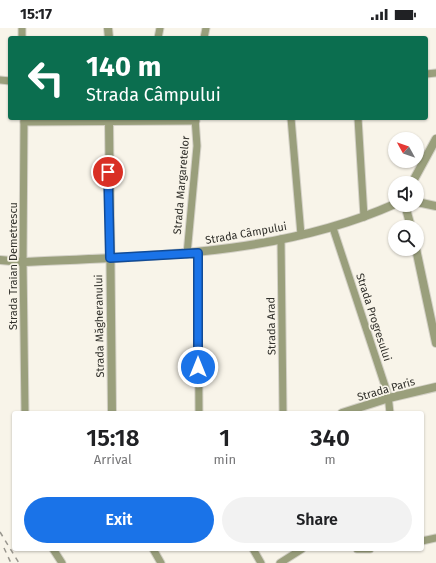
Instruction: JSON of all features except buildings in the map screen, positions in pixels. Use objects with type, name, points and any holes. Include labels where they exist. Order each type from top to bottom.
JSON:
[{"type":"street","points":[[24,120],[144,120]]},
{"type":"street","name":"Strada Traian Demetrescu","points":[[24,120],[23,262],[25,411]]},
{"type":"street","name":"Strada Măgheranului","points":[[109,120],[112,411]]},
{"type":"street","name":"Strada Margaretelor","points":[[187,254],[196,146],[196,120]]},
{"type":"street","points":[[291,120],[301,235]]},
{"type":"street","points":[[358,120],[364,217]]},
{"type":"street","points":[[416,176],[436,139]]},
{"type":"street","points":[[424,203],[436,206]]},
{"type":"street","name":"Strada Câmpului","points":[[0,260],[23,262],[198,253],[333,228],[388,207]]},
{"type":"street","name":"Strada Progresului","points":[[333,228],[389,398],[390,411]]},
{"type":"street","name":"Strada Arad","points":[[280,239],[283,411]]},
{"type":"street","points":[[198,253],[198,411]]},
{"type":"street","points":[[417,256],[436,343]]},
{"type":"street","name":"Strada Paris","points":[[348,411],[389,398],[436,387]]},
{"type":"street","points":[[424,541],[436,538]]},
{"type":"street","points":[[55,551],[62,563]]},
{"type":"street","points":[[154,551],[161,563]]},
{"type":"street","points":[[254,551],[261,563]]},
{"type":"street","points":[[280,563],[299,551]]},
{"type":"railway","points":[[0,532],[19,563]]},
{"type":"railway","points":[[4,548],[11,563]]},
{"type":"route","points":[[108,172],[110,258],[198,253],[198,367]]}]
